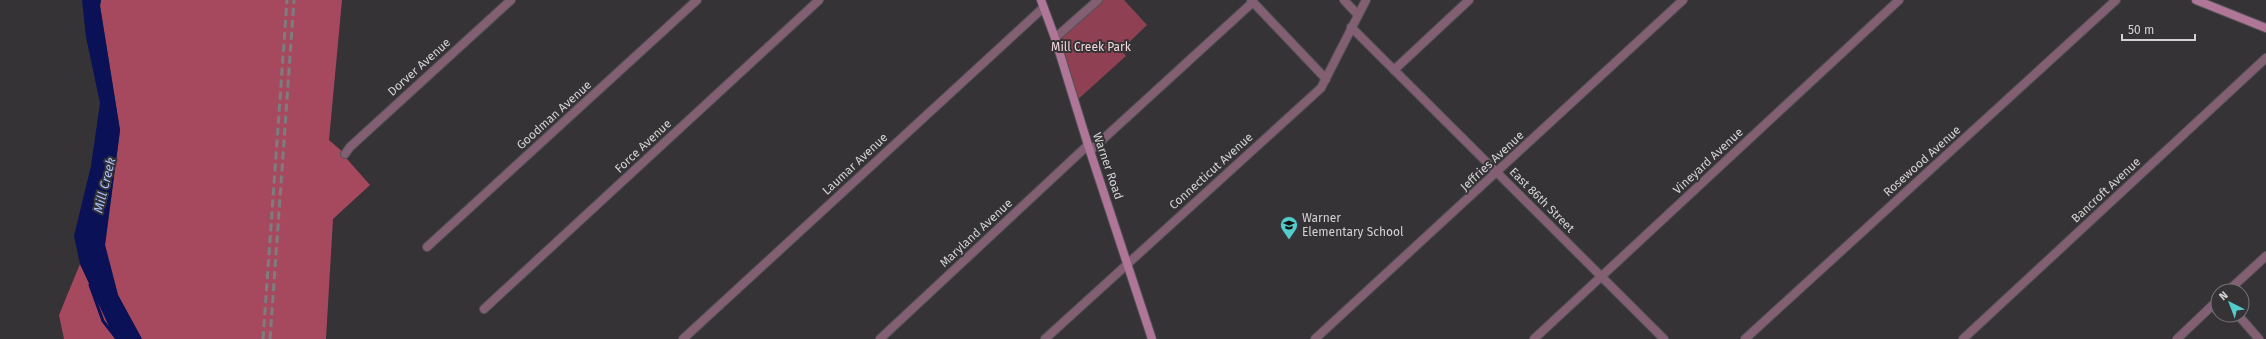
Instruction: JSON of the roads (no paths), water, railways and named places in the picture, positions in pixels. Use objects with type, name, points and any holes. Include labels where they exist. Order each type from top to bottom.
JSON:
[{"type":"main road","points":[[2196,0],[2266,28]]},
{"type":"main road","name":"Warner Road","points":[[1042,4],[1055,38],[1089,148],[1128,262],[1152,339]]},
{"type":"street","name":"Dorver Avenue","points":[[345,154],[350,147],[511,0]]},
{"type":"street","name":"Goodman Avenue","points":[[427,247],[697,0]]},
{"type":"street","name":"Force Avenue","points":[[484,310],[820,0]]},
{"type":"street","points":[[1055,38],[1098,0]]},
{"type":"street","points":[[1344,0],[1358,15]]},
{"type":"street","name":"Connecticut Avenue","points":[[1045,339],[1321,88],[1366,0]]},
{"type":"street","points":[[1394,70],[1469,0]]},
{"type":"street","name":"Jeffries Avenue","points":[[1315,339],[1497,173],[1683,0]]},
{"type":"street","name":"Vineyard Avenue","points":[[1534,339],[1899,0]]},
{"type":"street","name":"Rosewood Avenue","points":[[1745,339],[2116,0]]},
{"type":"street","points":[[1252,1],[1326,79]]},
{"type":"street","name":"Maryland Avenue","points":[[880,339],[1252,1]]},
{"type":"street","name":"Laumar Avenue","points":[[683,339],[1042,4]]},
{"type":"street","name":"East 86th Street","points":[[1351,27],[1664,339]]},
{"type":"street","name":"Bancroft Avenue","points":[[1963,339],[2266,58]]},
{"type":"street","points":[[2237,283],[2266,256]]},
{"type":"street","points":[[2177,339],[2210,308]]},
{"type":"street","points":[[2245,323],[2260,339]]},
{"type":"water","points":[[82,0],[101,0],[100,6],[120,130],[105,245],[118,295],[142,339],[115,339],[80,264],[74,236],[91,166],[100,103],[86,37]]},
{"type":"waterway","name":"Mill Creek","points":[[90,285],[103,321],[117,339]]},
{"type":"railway","points":[[263,339],[287,0]]},
{"type":"railway","points":[[270,339],[294,0]]},
{"type":"place","name":"Warner Elementary School","points":[[1289,240]]},
{"type":"park label","name":"Mill Creek Park","points":[[1091,47]]}]
